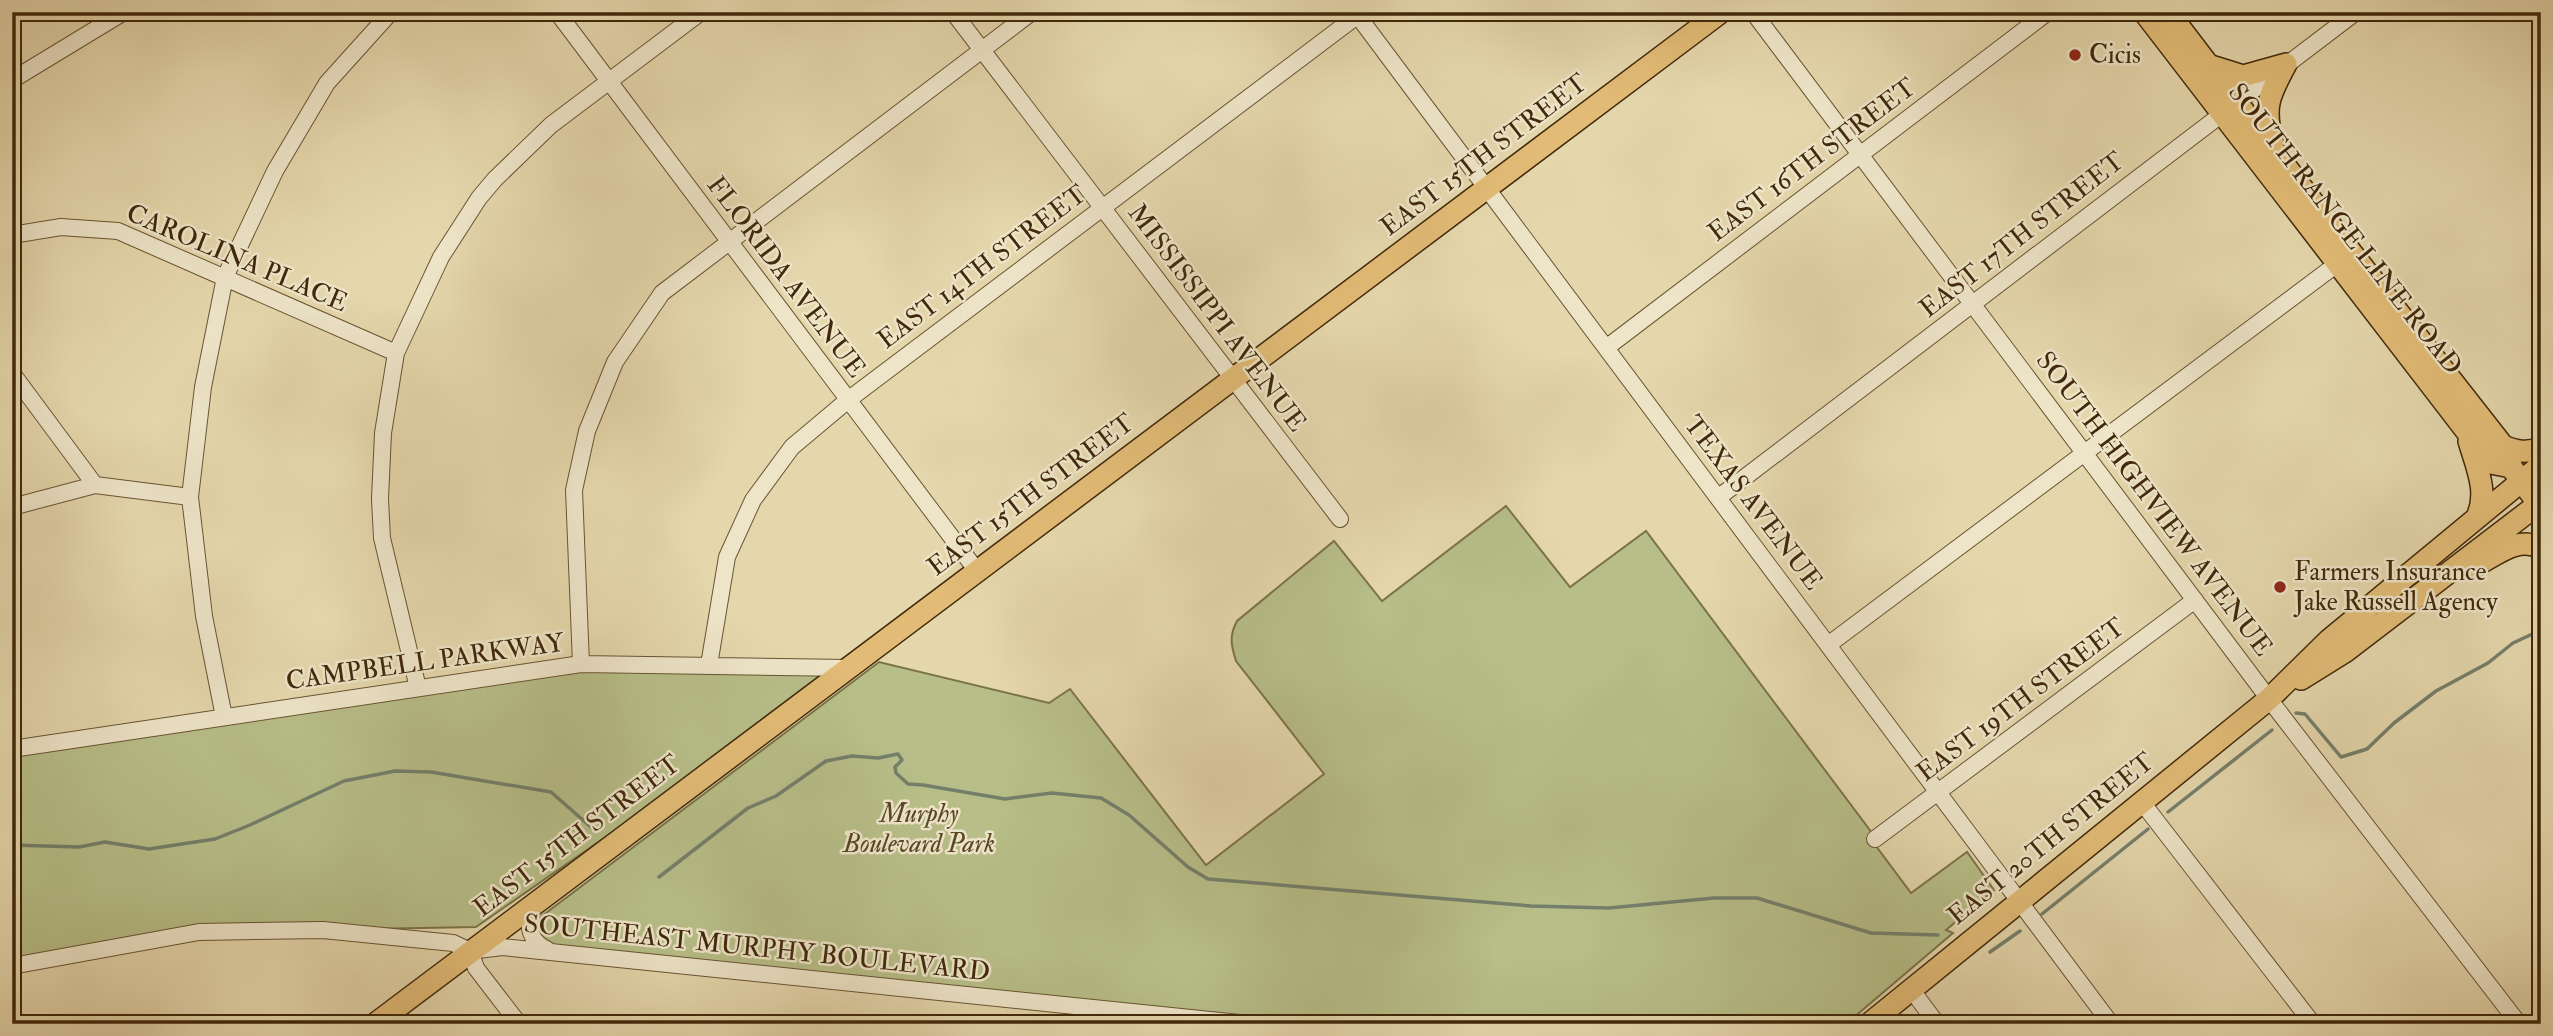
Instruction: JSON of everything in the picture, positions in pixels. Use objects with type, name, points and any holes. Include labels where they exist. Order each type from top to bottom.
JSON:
[{"type":"main road","name":"EAST 15TH STREET","points":[[375,1024],[1721,12]]},
{"type":"main road","name":"SOUTH RANGE LINE ROAD","points":[[2144,12],[2229,107],[2275,153],[2503,446],[2510,456],[2516,474],[2540,504]]},
{"type":"main road","name":"SOUTH RANGE LINE ROAD","points":[[2168,12],[2209,66],[2229,107],[2337,264],[2491,463],[2516,474]]},
{"type":"main road","points":[[2209,66],[2243,76],[2286,64]]},
{"type":"main road","points":[[2275,153],[2266,109],[2270,93],[2286,64]]},
{"type":"main road","points":[[2467,432],[2483,491],[2483,506],[2477,517]]},
{"type":"main road","points":[[2503,446],[2517,452],[2531,452],[2541,447]]},
{"type":"main road","name":"EAST 20TH STREET","points":[[1869,1024],[2269,699],[2329,640],[2477,517],[2516,474],[2541,465]]},
{"type":"main road","name":"EAST 20TH STREET","points":[[2269,699],[2346,651],[2540,504]]},
{"type":"main road","points":[[2452,570],[2476,566],[2522,543],[2532,543],[2541,548]]},
{"type":"street","points":[[12,80],[124,12]]},
{"type":"street","name":"FLORIDA AVENUE","points":[[556,12],[977,571]]},
{"type":"street","points":[[418,688],[382,538],[380,499],[383,433],[396,353],[441,257],[479,198],[502,172],[541,133],[701,12]]},
{"type":"street","name":"MISSISSIPPI AVENUE","points":[[953,12],[1340,519]]},
{"type":"street","points":[[581,664],[574,490],[587,431],[615,362],[662,293],[1032,12]]},
{"type":"street","name":"SOUTH HIGHVIEW AVENUE","points":[[1754,12],[2269,699],[2519,1024]]},
{"type":"street","name":"EAST 16TH STREET","points":[[1606,348],[2048,12]]},
{"type":"street","name":"EAST 17TH STREET","points":[[1718,497],[2356,12]]},
{"type":"street","name":"TEXAS AVENUE","points":[[1358,13],[2111,1024]]},
{"type":"street","name":"EAST 14TH STREET","points":[[709,665],[727,557],[753,500],[792,447],[848,400],[1358,13]]},
{"type":"street","points":[[224,717],[204,616],[190,497],[202,387],[225,277],[275,171],[327,83],[380,16]]},
{"type":"street","name":"CAROLINA PLACE","points":[[12,235],[61,227],[118,230],[396,353]]},
{"type":"street","points":[[1828,645],[2337,264]]},
{"type":"street","points":[[12,373],[95,485]]},
{"type":"street","points":[[12,507],[95,485],[190,497]]},
{"type":"street","name":"EAST 19TH STREET","points":[[1875,839],[2195,600]]},
{"type":"street","name":"CAMPBELL PARKWAY","points":[[12,749],[581,664],[849,668]]},
{"type":"street","points":[[2141,801],[2313,1024]]},
{"type":"street","points":[[529,907],[530,935],[540,946],[554,952]]},
{"type":"street","name":"SOUTHEAST MURPHY BOULEVARD","points":[[12,966],[199,932],[323,930],[453,943],[470,951],[502,947],[1249,1024]]},
{"type":"street","points":[[470,951],[476,968],[519,1024]]},
{"type":"street","points":[[1910,989],[1937,1024]]},
{"type":"green space","name":"Murphy Boulevard Park","points":[[1506,506],[1570,587],[1646,531],[1872,833],[1876,846],[1911,893],[1967,852],[1994,890],[1946,930],[1953,933],[1846,1024],[1298,1024],[546,944],[533,926],[538,919],[879,662],[1049,703],[1070,689],[1206,865],[1324,774],[1236,661],[1232,641],[1237,621],[1334,541],[1382,601]]},
{"type":"green space","points":[[581,664],[849,668],[476,927],[199,932],[12,966],[12,749]]},
{"type":"waterway","points":[[2296,713],[2305,714],[2341,757],[2367,749],[2394,723],[2436,691],[2488,663],[2513,643],[2541,630]]},
{"type":"waterway","points":[[2168,812],[2272,730]]},
{"type":"waterway","points":[[659,877],[748,808],[776,796],[826,761],[852,756],[878,758],[898,754],[902,760],[895,767],[896,773],[908,784],[1005,799],[1052,793],[1101,798],[1129,815],[1188,867],[1208,879],[1531,906],[1609,908],[1714,898],[1757,898],[1871,933],[1938,935]]},
{"type":"waterway","points":[[12,845],[79,847],[105,842],[149,849],[215,839],[344,781],[395,771],[431,772],[551,792],[592,828]]},
{"type":"waterway","points":[[2042,914],[2148,829]]},
{"type":"waterway","points":[[1990,952],[2020,931]]},
{"type":"place","name":"Cicis","points":[[2075,55]]},
{"type":"place","name":"Farmers Insurance Jake Russell Agency","points":[[2280,587]]}]
